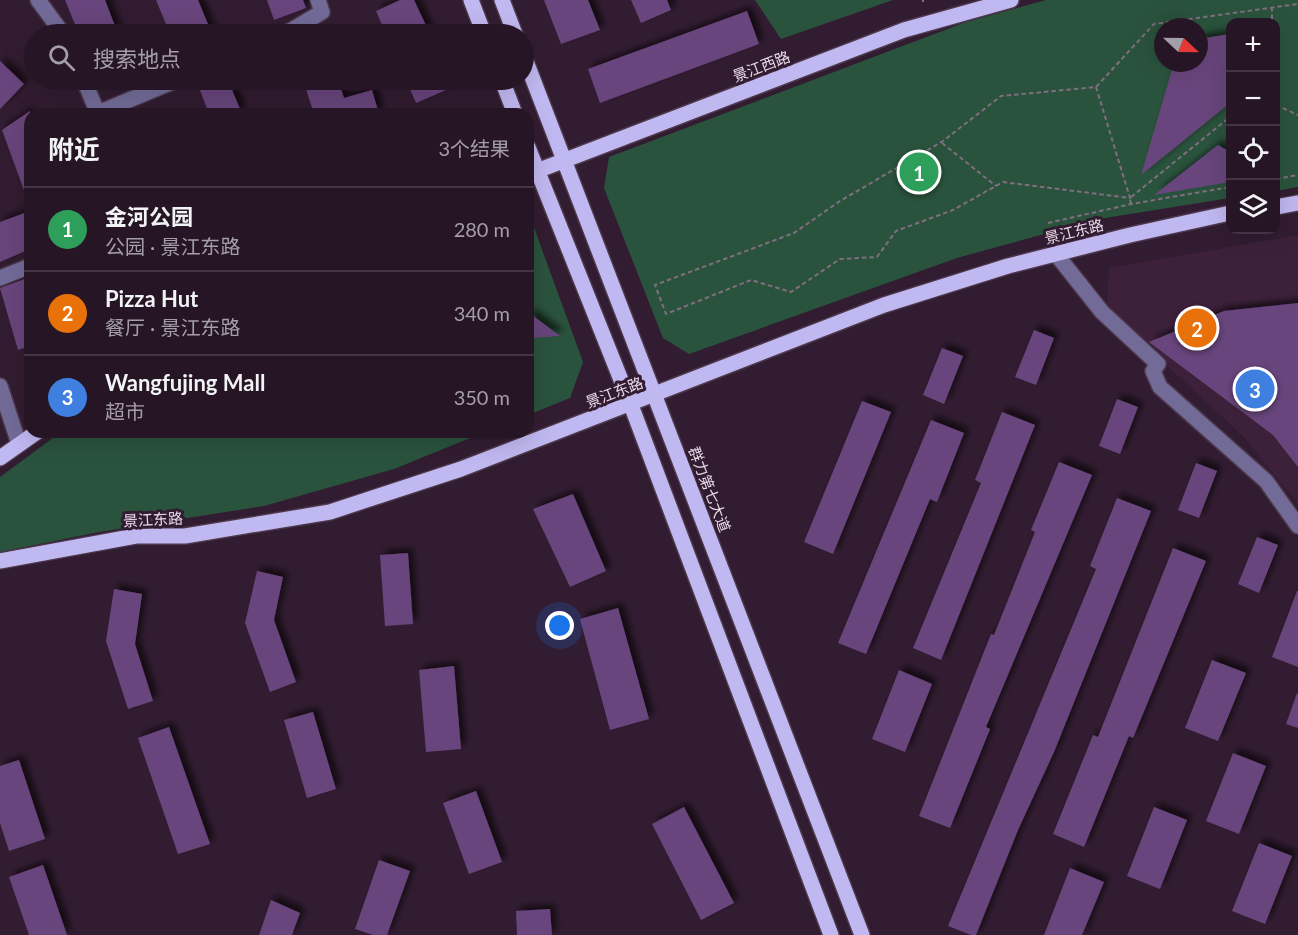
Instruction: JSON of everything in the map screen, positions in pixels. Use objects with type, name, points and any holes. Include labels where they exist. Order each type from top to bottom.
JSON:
[{"type":"main road","points":[[471,0],[480,24]]},
{"type":"main road","points":[[502,0],[511,24]]},
{"type":"main road","name":"景江西路","points":[[534,172],[904,30],[1011,0]]},
{"type":"main road","name":"群力第七大道","points":[[534,82],[862,935]]},
{"type":"main road","points":[[506,90],[513,108]]},
{"type":"main road","points":[[534,174],[631,405],[831,935]]},
{"type":"main road","points":[[1280,206],[1298,203]]},
{"type":"main road","name":"景江东路","points":[[0,561],[136,536],[185,536],[330,512],[461,469],[655,396],[884,305],[1056,254],[1226,214]]},
{"type":"main road","points":[[0,458],[28,438]]},
{"type":"street","points":[[38,0],[56,24]]},
{"type":"street","points":[[302,24],[322,12],[318,0]]},
{"type":"street","points":[[88,90],[96,108]]},
{"type":"street","points":[[110,108],[153,90]]},
{"type":"street","points":[[1056,254],[1102,312],[1158,364],[1153,371],[1160,387],[1266,481],[1298,526]]},
{"type":"street","points":[[0,278],[24,268]]},
{"type":"street","points":[[0,386],[19,444]]},
{"type":"path","points":[[1226,120],[1130,198],[1003,182],[953,210],[896,231],[877,256],[840,259],[790,292],[751,280],[666,314],[655,285],[794,233],[840,201],[941,142],[1001,96],[1096,87],[1154,24],[1298,4]]},
{"type":"path","points":[[1272,7],[1272,18]]},
{"type":"path","points":[[1096,87],[1131,204]]},
{"type":"path","points":[[1280,107],[1298,115]]},
{"type":"path","points":[[941,142],[996,186]]},
{"type":"path","points":[[1280,178],[1298,175]]},
{"type":"path","points":[[1048,223],[1131,204],[1226,188]]},
{"type":"shaded area","points":[[1298,235],[1298,504],[1244,437],[1107,310],[1109,268]]},
{"type":"green space","points":[[755,0],[893,0],[781,39]]},
{"type":"green space","points":[[1046,0],[1298,0],[1298,187],[1280,190],[1280,18],[1226,18],[1226,199],[1099,219],[957,258],[689,354],[663,338],[604,188],[609,157],[966,22]]},
{"type":"green space","points":[[534,227],[583,362],[570,398],[534,413]]},
{"type":"green space","points":[[53,438],[470,438],[394,469],[264,506],[99,532],[0,552],[0,477]]},
{"type":"building","points":[[65,0],[105,0],[114,24],[75,24]]},
{"type":"building","points":[[156,0],[198,0],[208,24],[166,24]]},
{"type":"building","points":[[267,0],[303,0],[306,8],[274,20]]},
{"type":"building","points":[[400,0],[414,0],[425,24],[382,24],[376,11]]},
{"type":"building","points":[[544,0],[588,0],[600,30],[561,44]]},
{"type":"building","points":[[631,0],[667,0],[671,10],[641,23]]},
{"type":"building","points":[[747,11],[759,44],[600,103],[588,69]]},
{"type":"building","points":[[1226,35],[1226,106],[1141,175],[1171,72],[1208,72],[1208,38]]},
{"type":"building","points":[[0,61],[24,84],[0,109]]},
{"type":"building","points":[[200,90],[232,90],[240,108],[207,108]]},
{"type":"building","points":[[306,90],[341,90],[344,98],[372,90],[377,108],[312,108]]},
{"type":"building","points":[[410,90],[446,90],[416,103]]},
{"type":"building","points":[[24,115],[24,190],[2,130]]},
{"type":"building","points":[[1218,145],[1226,150],[1226,183],[1154,195]]},
{"type":"building","points":[[24,213],[24,252],[0,262],[0,222]]},
{"type":"building","points":[[24,279],[24,348],[18,350],[0,288]]},
{"type":"building","points":[[1298,303],[1298,467],[1273,435],[1149,342],[1224,311]]},
{"type":"building","points":[[534,316],[560,336],[534,338]]},
{"type":"building","points":[[1034,330],[1054,338],[1036,385],[1015,377]]},
{"type":"building","points":[[942,348],[963,356],[944,404],[923,395]]},
{"type":"building","points":[[1117,399],[1138,407],[1120,454],[1099,446]]},
{"type":"building","points":[[862,401],[891,412],[833,554],[804,542]]},
{"type":"building","points":[[1002,412],[1035,425],[941,660],[913,648],[981,483],[975,480]]},
{"type":"building","points":[[931,420],[964,433],[937,502],[930,499],[866,654],[838,643]]},
{"type":"building","points":[[1059,462],[1092,475],[986,727],[990,729],[950,828],[919,816],[991,634],[994,635],[1035,532],[1031,530]]},
{"type":"building","points":[[1196,463],[1217,471],[1199,518],[1178,510]]},
{"type":"building","points":[[573,494],[606,571],[570,587],[533,509]]},
{"type":"building","points":[[1117,498],[1151,511],[1054,752],[1018,830],[976,935],[971,935],[948,926],[1096,569],[1090,566]]},
{"type":"building","points":[[1257,537],[1278,545],[1259,593],[1238,584]]},
{"type":"building","points":[[1173,548],[1206,561],[1133,738],[1129,736],[1084,847],[1053,834],[1093,735],[1098,737]]},
{"type":"building","points":[[408,553],[413,624],[385,626],[380,555]]},
{"type":"building","points":[[257,571],[283,577],[274,620],[296,682],[270,692],[245,623]]},
{"type":"building","points":[[114,589],[142,594],[135,644],[153,701],[128,709],[106,641]]},
{"type":"building","points":[[1298,591],[1298,667],[1272,657]]},
{"type":"building","points":[[618,608],[649,719],[610,730],[580,619]]},
{"type":"building","points":[[1212,660],[1246,673],[1218,741],[1185,728]]},
{"type":"building","points":[[454,666],[461,749],[426,752],[419,670]]},
{"type":"building","points":[[899,670],[932,684],[905,752],[872,739]]},
{"type":"building","points":[[1298,694],[1298,728],[1286,724]]},
{"type":"building","points":[[313,712],[336,789],[307,798],[284,720]]},
{"type":"building","points":[[169,727],[210,844],[178,854],[138,738]]},
{"type":"building","points":[[1233,753],[1266,766],[1239,834],[1206,821]]},
{"type":"building","points":[[19,760],[45,839],[9,851],[0,823],[0,766]]},
{"type":"building","points":[[476,791],[502,862],[469,874],[443,803]]},
{"type":"building","points":[[684,807],[734,903],[701,920],[652,824]]},
{"type":"building","points":[[1154,807],[1187,820],[1160,889],[1127,876]]},
{"type":"building","points":[[1259,843],[1292,856],[1265,924],[1232,911]]},
{"type":"building","points":[[379,860],[410,871],[387,935],[373,935],[355,929]]},
{"type":"building","points":[[43,865],[67,935],[29,935],[9,877]]},
{"type":"building","points":[[1070,868],[1104,882],[1082,935],[1044,935]]},
{"type":"building","points":[[271,900],[300,913],[292,935],[259,935]]},
{"type":"building","points":[[550,909],[552,935],[517,935],[516,911]]},
{"type":"place","name":"金河公园","points":[[919,172]]},
{"type":"place","name":"Pizza Hut","points":[[1197,328]]},
{"type":"place","name":"Wangfujing Mall","points":[[1255,389]]}]
